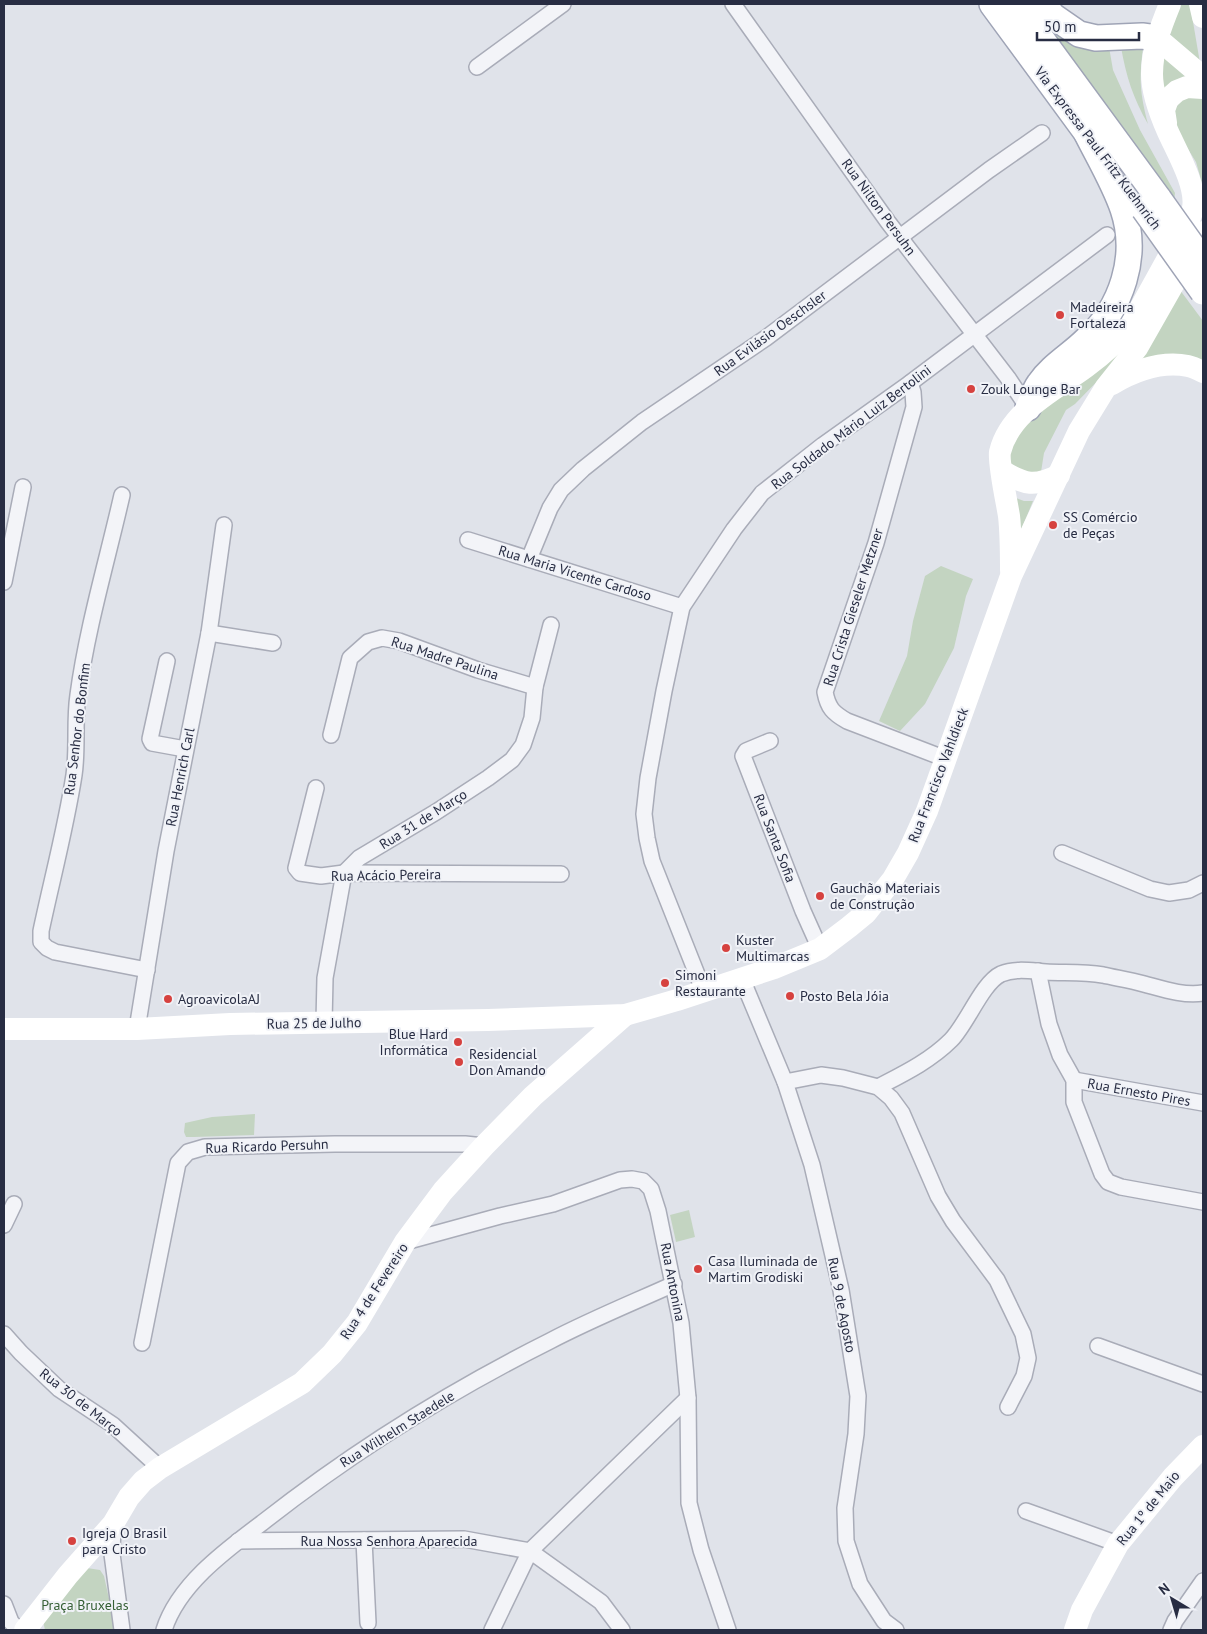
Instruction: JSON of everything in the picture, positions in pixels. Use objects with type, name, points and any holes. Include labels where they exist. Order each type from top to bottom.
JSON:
[{"type":"main road","name":"Via Expressa Paul Fritz Kuehnrich","points":[[992,4],[1087,134],[1151,204],[1202,243]]},
{"type":"main road","name":"Via Expressa Paul Fritz Kuehnrich","points":[[1016,4],[1151,204],[1203,292]]},
{"type":"main road","points":[[1043,4],[1052,16],[1079,34],[1096,38],[1134,36],[1157,38],[1203,77]]},
{"type":"main road","name":"Rua Francisco Vahldieck","points":[[1011,576],[1010,531],[1000,453],[1007,436],[1028,408],[1086,366],[1120,338],[1131,325],[1188,222],[1194,207],[1193,193],[1186,171],[1167,130],[1155,97],[1152,73],[1157,38],[1170,4]]},
{"type":"main road","points":[[1200,4],[1203,17]]},
{"type":"main road","points":[[1167,130],[1164,110],[1168,99],[1177,91],[1187,87],[1203,88]]},
{"type":"main road","points":[[1028,408],[1038,385],[1047,373],[1087,340],[1105,321],[1117,301],[1126,276],[1129,232],[1124,211],[1118,195],[1087,134]]},
{"type":"main road","name":"Rua Francisco Vahldieck","points":[[625,1016],[742,979],[820,949],[850,928],[893,879],[908,853],[927,811],[1011,576],[1079,431],[1106,388],[1137,348],[1202,243]]},
{"type":"main road","points":[[1106,388],[1121,379],[1154,367],[1169,365],[1188,366],[1203,372]]},
{"type":"main road","points":[[1002,471],[1019,481],[1027,483],[1045,482],[1059,475]]},
{"type":"main road","name":"Rua 25 de Julho","points":[[4,1029],[137,1029],[230,1024],[625,1016]]},
{"type":"main road","name":"Rua 4 de Fevereiro","points":[[113,1524],[129,1497],[143,1481],[160,1468],[302,1383],[332,1354],[357,1323],[405,1242],[444,1190],[533,1096],[625,1016]]},
{"type":"main road","name":"Rua 1º de Maio","points":[[1075,1630],[1082,1610],[1118,1544],[1173,1477],[1203,1446]]},
{"type":"main road","points":[[25,1630],[68,1575],[113,1524]]},
{"type":"street","points":[[477,67],[563,4]]},
{"type":"street","name":"Rua Nilton Persuhn","points":[[733,4],[900,237],[1008,378],[1028,408]]},
{"type":"street","name":"Rua Evilásio Oeschsler","points":[[529,559],[550,508],[561,490],[583,469],[642,422],[766,338],[1042,133]]},
{"type":"street","name":"Rua Soldado Mário Luiz Bertolini","points":[[704,992],[652,861],[644,814],[648,778],[682,607],[734,529],[762,493],[822,445],[910,383],[1107,235]]},
{"type":"street","name":"Rua Crista Gieseler Metzner","points":[[910,383],[914,392],[914,407],[876,543],[825,692],[828,706],[838,716],[847,721],[946,759]]},
{"type":"street","points":[[4,582],[22,487]]},
{"type":"street","name":"Rua Senhor do Bonfim","points":[[122,495],[93,618],[78,696],[76,720],[77,746],[74,775],[41,931],[41,942],[55,952],[147,970]]},
{"type":"street","name":"Rua Henrich Carl","points":[[137,1029],[166,851],[209,633],[224,524]]},
{"type":"street","name":"Rua Maria Vicente Cardoso","points":[[468,540],[682,607]]},
{"type":"street","name":"Rua 31 de Março","points":[[344,873],[359,858],[436,812],[512,760],[524,745],[532,718],[535,687],[551,625]]},
{"type":"street","points":[[209,633],[273,643]]},
{"type":"street","name":"Rua Madre Paulina","points":[[331,735],[350,658],[368,642],[382,638],[399,640],[478,670],[535,687]]},
{"type":"street","points":[[166,661],[150,739],[152,743],[158,745],[186,749]]},
{"type":"street","name":"Rua Santa Sofia","points":[[770,741],[746,751],[743,756],[820,949]]},
{"type":"street","name":"Rua Acácio Pereira","points":[[316,788],[296,868],[300,873],[321,876],[344,873],[561,874]]},
{"type":"street","points":[[1062,853],[1150,889],[1169,894],[1190,890],[1203,883]]},
{"type":"street","points":[[324,1023],[325,978],[344,873]]},
{"type":"street","points":[[878,1088],[938,1052],[963,1025],[987,987],[999,975],[1014,970],[1101,975],[1142,983],[1169,991],[1203,993]]},
{"type":"street","points":[[1038,971],[1049,1024],[1060,1055],[1074,1080],[1074,1102],[1097,1165],[1108,1182],[1121,1187],[1203,1202]]},
{"type":"street","name":"Rua 9 de Agosto","points":[[742,979],[785,1082],[814,1175],[841,1290],[856,1387],[856,1434],[845,1508],[846,1541],[860,1584],[884,1621],[896,1630]]},
{"type":"street","points":[[785,1082],[821,1075],[843,1078],[878,1088],[891,1098],[902,1113],[938,1196],[953,1221],[997,1280],[1023,1334],[1028,1358],[1024,1376],[1008,1408]]},
{"type":"street","name":"Rua Ernesto Pires","points":[[1074,1080],[1203,1103]]},
{"type":"street","name":"Rua Ricardo Persuhn","points":[[142,1343],[178,1164],[188,1152],[204,1147],[335,1144],[465,1144],[484,1146]]},
{"type":"street","name":"Rua Antonina","points":[[405,1242],[500,1216],[554,1204],[620,1180],[632,1179],[643,1181],[651,1189],[655,1197],[681,1323],[688,1398],[689,1503],[701,1550],[728,1630]]},
{"type":"street","points":[[4,1225],[14,1204]]},
{"type":"street","name":"Rua Wilhelm Staedele","points":[[164,1630],[178,1602],[199,1574],[238,1541],[342,1462],[438,1402],[550,1340],[674,1284]]},
{"type":"street","name":"Rua 30 de Março","points":[[4,1334],[59,1389],[113,1425],[160,1468]]},
{"type":"street","points":[[1098,1346],[1203,1384]]},
{"type":"street","points":[[492,1630],[530,1551],[688,1398]]},
{"type":"street","points":[[1026,1511],[1118,1544]]},
{"type":"street","name":"Rua 4 de Fevereiro","points":[[113,1524],[112,1554],[122,1630]]},
{"type":"street","name":"Rua Nossa Senhora Aparecida","points":[[238,1541],[464,1539],[530,1551]]},
{"type":"street","points":[[364,1540],[368,1623]]},
{"type":"street","points":[[530,1551],[601,1602],[622,1630]]},
{"type":"street","points":[[1171,1630],[1175,1620],[1203,1581]]},
{"type":"street","points":[[4,1604],[11,1622],[20,1630]]},
{"type":"green space","points":[[1022,4],[1109,47],[1113,70],[1140,130],[1175,193],[1173,211]]},
{"type":"green space","points":[[1179,4],[1190,4],[1201,69],[1166,42]]},
{"type":"green space","points":[[1121,47],[1143,48],[1141,86],[1148,124],[1131,87]]},
{"type":"green space","points":[[1163,55],[1196,81],[1162,93]]},
{"type":"green space","points":[[1185,96],[1203,96],[1203,209],[1202,183],[1196,162],[1174,122],[1173,111]]},
{"type":"green space","points":[[1180,290],[1203,321],[1203,364],[1138,361]]},
{"type":"green space","points":[[1122,345],[1120,358],[1075,404],[1066,410],[1044,453],[1041,472],[1011,473],[1008,451],[1030,418]]},
{"type":"green space","points":[[1011,496],[1024,501],[1033,501],[1017,540]]},
{"type":"green space","points":[[941,566],[973,579],[966,596],[954,648],[925,704],[900,731],[879,721],[907,656],[913,621],[925,576]]},
{"type":"green space","points":[[255,1114],[254,1135],[186,1137],[184,1132],[185,1123],[212,1117]]},
{"type":"green space","points":[[689,1210],[695,1237],[676,1242],[670,1215]]},
{"type":"green space","name":"Praça Bruxelas","points":[[87,1568],[100,1570],[104,1576],[116,1630],[45,1630],[43,1621]]},
{"type":"place","name":"Madeireira Fortaleza","points":[[1060,315]]},
{"type":"place","name":"Zouk Lounge Bar","points":[[971,389]]},
{"type":"place","name":"SS Comércio de Peças","points":[[1053,525]]},
{"type":"place","name":"Gauchão Materiais de Construção","points":[[820,896]]},
{"type":"place","name":"Kuster Multimarcas","points":[[726,948]]},
{"type":"place","name":"Simoni Restaurante","points":[[665,983]]},
{"type":"place","name":"Posto Bela Jóia","points":[[790,996]]},
{"type":"place","name":"AgroavicolaAJ","points":[[168,999]]},
{"type":"place","name":"Blue Hard Informática","points":[[458,1042]]},
{"type":"place","name":"Residencial Don Amando","points":[[459,1062]]},
{"type":"place","name":"Casa Iluminada de Martim Grodiski","points":[[698,1269]]},
{"type":"place","name":"Igreja O Brasil para Cristo","points":[[72,1541]]}]
